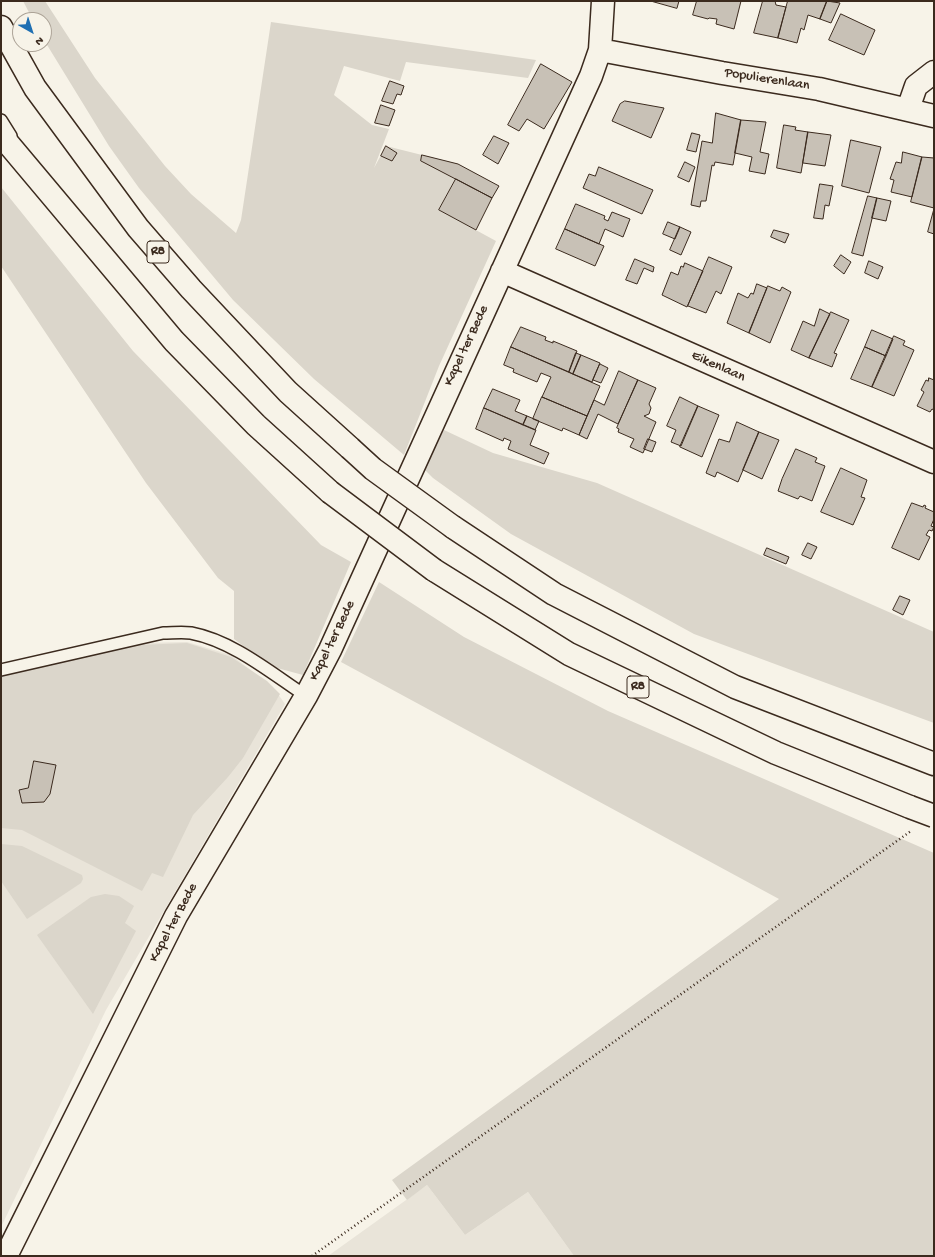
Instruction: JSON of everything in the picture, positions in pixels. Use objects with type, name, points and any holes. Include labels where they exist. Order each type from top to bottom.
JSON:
[{"type":"main road","name":"Kapel ter Bede","points":[[6,1256],[176,916],[306,696],[330,650],[365,575],[414,462],[591,76],[600,50],[602,1]]},
{"type":"main road","name":"R8","points":[[1,27],[35,88],[138,228],[191,289],[288,392],[373,469],[453,527],[554,594],[735,687],[934,764]]},
{"type":"main road","name":"Populierenlaan","points":[[600,50],[722,73],[820,89],[934,116]]},
{"type":"main road","points":[[908,109],[916,86],[934,72]]},
{"type":"main road","points":[[1,134],[33,173]]},
{"type":"main road","points":[[1,150],[8,158],[33,173]]},
{"type":"main road","name":"R8","points":[[33,173],[98,248],[174,341],[256,425],[330,492],[434,570],[569,654],[776,753],[934,816]]},
{"type":"main road","name":"Eikenlaan","points":[[502,272],[934,462]]},
{"type":"lane","points":[[1,120],[33,173]]},
{"type":"lane","points":[[1,670],[163,633],[190,633],[216,640],[242,654],[306,696]]},
{"type":"path","points":[[312,1256],[915,828]]},
{"type":"shaded area","points":[[23,1],[45,1],[95,78],[165,166],[191,194],[236,233],[241,220],[271,22],[536,60],[528,78],[406,62],[400,81],[344,66],[334,95],[372,125],[389,129],[374,168],[386,146],[458,164],[451,177],[456,179],[439,210],[496,241],[439,366],[404,455],[314,379],[233,300],[139,188],[109,146],[51,52],[52,12],[29,12]]},
{"type":"shaded area","points":[[1,187],[133,351],[321,545],[351,562],[303,675],[277,668],[258,657],[234,639],[234,591],[218,578],[146,483],[1,266]]},
{"type":"shaded area","points":[[444,430],[493,453],[597,483],[934,632],[934,723],[694,634],[511,534],[433,478],[424,469]]},
{"type":"shaded area","points":[[379,582],[464,637],[608,711],[934,853],[934,1256],[574,1256],[528,1192],[465,1235],[427,1185],[407,1200],[392,1180],[779,899],[341,662]]},
{"type":"shaded area","points":[[187,642],[231,655],[273,687],[285,704],[106,1010],[1,1227],[1,675],[139,643]]},
{"type":"shaded area","points":[[187,643],[231,657],[267,681],[280,694],[243,758],[228,777],[193,815],[163,877],[152,873],[142,891],[22,830],[1,828],[1,675],[139,645]]},
{"type":"shaded area","points":[[1,844],[22,846],[82,875],[83,879],[81,883],[27,919],[1,881]]},
{"type":"shaded area","points":[[105,894],[119,896],[134,906],[125,923],[136,931],[93,1014],[37,935],[91,897]]},
{"type":"shaded area","points":[[427,1185],[465,1235],[528,1192],[574,1256],[328,1256]]},
{"type":"building","points":[[651,1],[679,1],[677,8]]},
{"type":"building","points":[[697,1],[741,1],[734,29],[716,24],[717,19],[708,19],[693,15]]},
{"type":"building","points":[[763,1],[775,1],[776,5],[786,7],[778,38],[754,33]]},
{"type":"building","points":[[788,1],[827,1],[820,19],[808,15],[804,30],[801,28],[797,43],[778,38]]},
{"type":"building","points":[[827,1],[840,3],[831,23],[820,19]]},
{"type":"building","points":[[841,14],[875,30],[864,55],[829,40]]},
{"type":"building","points":[[541,64],[572,82],[544,129],[527,119],[519,131],[508,125]]},
{"type":"building","points":[[390,81],[404,86],[401,95],[397,94],[393,104],[382,101]]},
{"type":"building","points":[[625,101],[664,108],[651,138],[612,121],[620,104]]},
{"type":"building","points":[[381,105],[395,110],[389,126],[375,123]]},
{"type":"building","points":[[716,113],[741,120],[733,165],[715,162],[714,166],[712,165],[706,201],[701,201],[700,207],[691,205],[702,141],[712,143]]},
{"type":"building","points":[[741,120],[766,122],[760,152],[769,154],[765,174],[749,171],[752,157],[735,153]]},
{"type":"building","points":[[784,125],[796,127],[795,130],[808,132],[801,173],[777,168]]},
{"type":"building","points":[[808,132],[831,135],[825,166],[803,163]]},
{"type":"building","points":[[692,133],[700,135],[696,152],[687,150]]},
{"type":"building","points":[[494,136],[509,143],[498,164],[483,155]]},
{"type":"building","points":[[851,140],[881,147],[869,193],[842,186]]},
{"type":"building","points":[[386,146],[397,153],[392,161],[381,156]]},
{"type":"building","points":[[903,152],[922,157],[912,197],[891,192],[894,180],[890,179],[896,162],[901,163]]},
{"type":"building","points":[[422,155],[458,164],[499,186],[492,198],[421,161]]},
{"type":"building","points":[[922,157],[934,158],[934,208],[911,202]]},
{"type":"building","points":[[685,162],[695,167],[689,182],[678,177]]},
{"type":"building","points":[[599,167],[653,190],[642,214],[583,188],[589,174],[595,176]]},
{"type":"building","points":[[456,179],[492,198],[476,230],[439,210]]},
{"type":"building","points":[[820,184],[833,186],[829,206],[825,205],[823,219],[814,218]]},
{"type":"building","points":[[868,196],[877,198],[863,256],[852,253]]},
{"type":"building","points":[[877,198],[891,201],[886,221],[872,218]]},
{"type":"building","points":[[576,204],[605,216],[604,219],[608,221],[612,212],[630,219],[623,237],[605,229],[599,244],[565,229]]},
{"type":"building","points":[[934,209],[934,234],[928,232]]},
{"type":"building","points":[[668,222],[680,227],[675,239],[663,234]]},
{"type":"building","points":[[680,227],[691,232],[681,255],[670,250]]},
{"type":"building","points":[[565,229],[604,246],[595,266],[556,249]]},
{"type":"building","points":[[774,230],[789,234],[785,243],[771,237]]},
{"type":"building","points":[[841,255],[851,262],[844,274],[834,266]]},
{"type":"building","points":[[709,257],[732,267],[721,294],[716,291],[706,313],[688,306]]},
{"type":"building","points":[[635,259],[654,267],[653,272],[644,268],[637,284],[626,280]]},
{"type":"building","points":[[869,261],[883,267],[878,279],[865,273]]},
{"type":"building","points":[[685,263],[703,271],[687,307],[662,295],[671,272],[678,275],[681,266],[683,267]]},
{"type":"building","points":[[757,284],[767,288],[749,333],[727,323],[738,293],[748,298],[751,293],[753,294]]},
{"type":"building","points":[[768,286],[780,291],[782,287],[791,292],[770,343],[749,333]]},
{"type":"building","points":[[820,309],[830,314],[809,358],[791,350],[803,321],[814,326]]},
{"type":"building","points":[[831,312],[849,320],[834,353],[837,354],[832,367],[809,358]]},
{"type":"building","points":[[521,327],[546,337],[545,340],[553,343],[553,341],[577,351],[569,372],[511,347]]},
{"type":"building","points":[[872,330],[893,339],[886,356],[865,347]]},
{"type":"building","points":[[894,336],[905,341],[903,345],[914,350],[894,396],[872,387]]},
{"type":"building","points":[[511,347],[600,386],[587,416],[542,397],[551,377],[541,373],[537,382],[513,372],[514,369],[504,365]]},
{"type":"building","points":[[865,347],[886,356],[872,387],[851,379]]},
{"type":"building","points":[[576,353],[581,355],[573,374],[569,372]]},
{"type":"building","points":[[581,355],[600,363],[592,382],[573,374]]},
{"type":"building","points":[[600,364],[608,368],[601,383],[593,380]]},
{"type":"building","points":[[619,371],[638,380],[618,424],[598,414],[587,439],[579,435],[594,400],[604,405]]},
{"type":"building","points":[[929,378],[934,380],[934,410],[932,409],[930,412],[917,406],[924,392],[921,390],[926,380],[928,381]]},
{"type":"building","points":[[638,380],[656,388],[649,404],[651,408],[649,414],[644,416],[656,422],[643,453],[630,447],[634,439],[618,432],[619,429],[617,428]]},
{"type":"building","points":[[493,389],[520,400],[515,411],[527,416],[523,425],[484,408]]},
{"type":"building","points":[[542,397],[587,416],[579,435],[563,428],[562,431],[533,419]]},
{"type":"building","points":[[680,397],[698,406],[681,446],[671,442],[676,430],[667,426]]},
{"type":"building","points":[[698,406],[719,415],[702,457],[680,447]]},
{"type":"building","points":[[484,408],[536,430],[530,445],[549,453],[544,464],[508,449],[511,441],[504,438],[503,441],[476,429]]},
{"type":"building","points":[[527,416],[539,421],[535,430],[523,425]]},
{"type":"building","points":[[737,422],[759,432],[738,482],[717,472],[715,477],[706,473],[719,439],[729,442]]},
{"type":"building","points":[[759,432],[779,440],[762,479],[743,470]]},
{"type":"building","points":[[648,439],[656,442],[652,452],[644,449]]},
{"type":"building","points":[[796,449],[817,458],[815,462],[825,466],[812,501],[800,496],[798,499],[778,491]]},
{"type":"building","points":[[841,468],[867,480],[861,497],[865,498],[853,525],[821,512]]},
{"type":"building","points":[[912,503],[923,507],[924,505],[926,506],[925,508],[934,512],[934,519],[931,526],[934,527],[932,531],[929,530],[926,535],[930,537],[919,560],[892,548]]},
{"type":"building","points":[[808,543],[817,547],[811,559],[802,555]]},
{"type":"building","points":[[767,548],[789,557],[786,564],[764,555]]},
{"type":"building","points":[[900,596],[910,600],[903,615],[893,610]]},
{"type":"building","points":[[34,761],[56,765],[50,794],[44,802],[22,803],[19,790],[28,788]]}]
